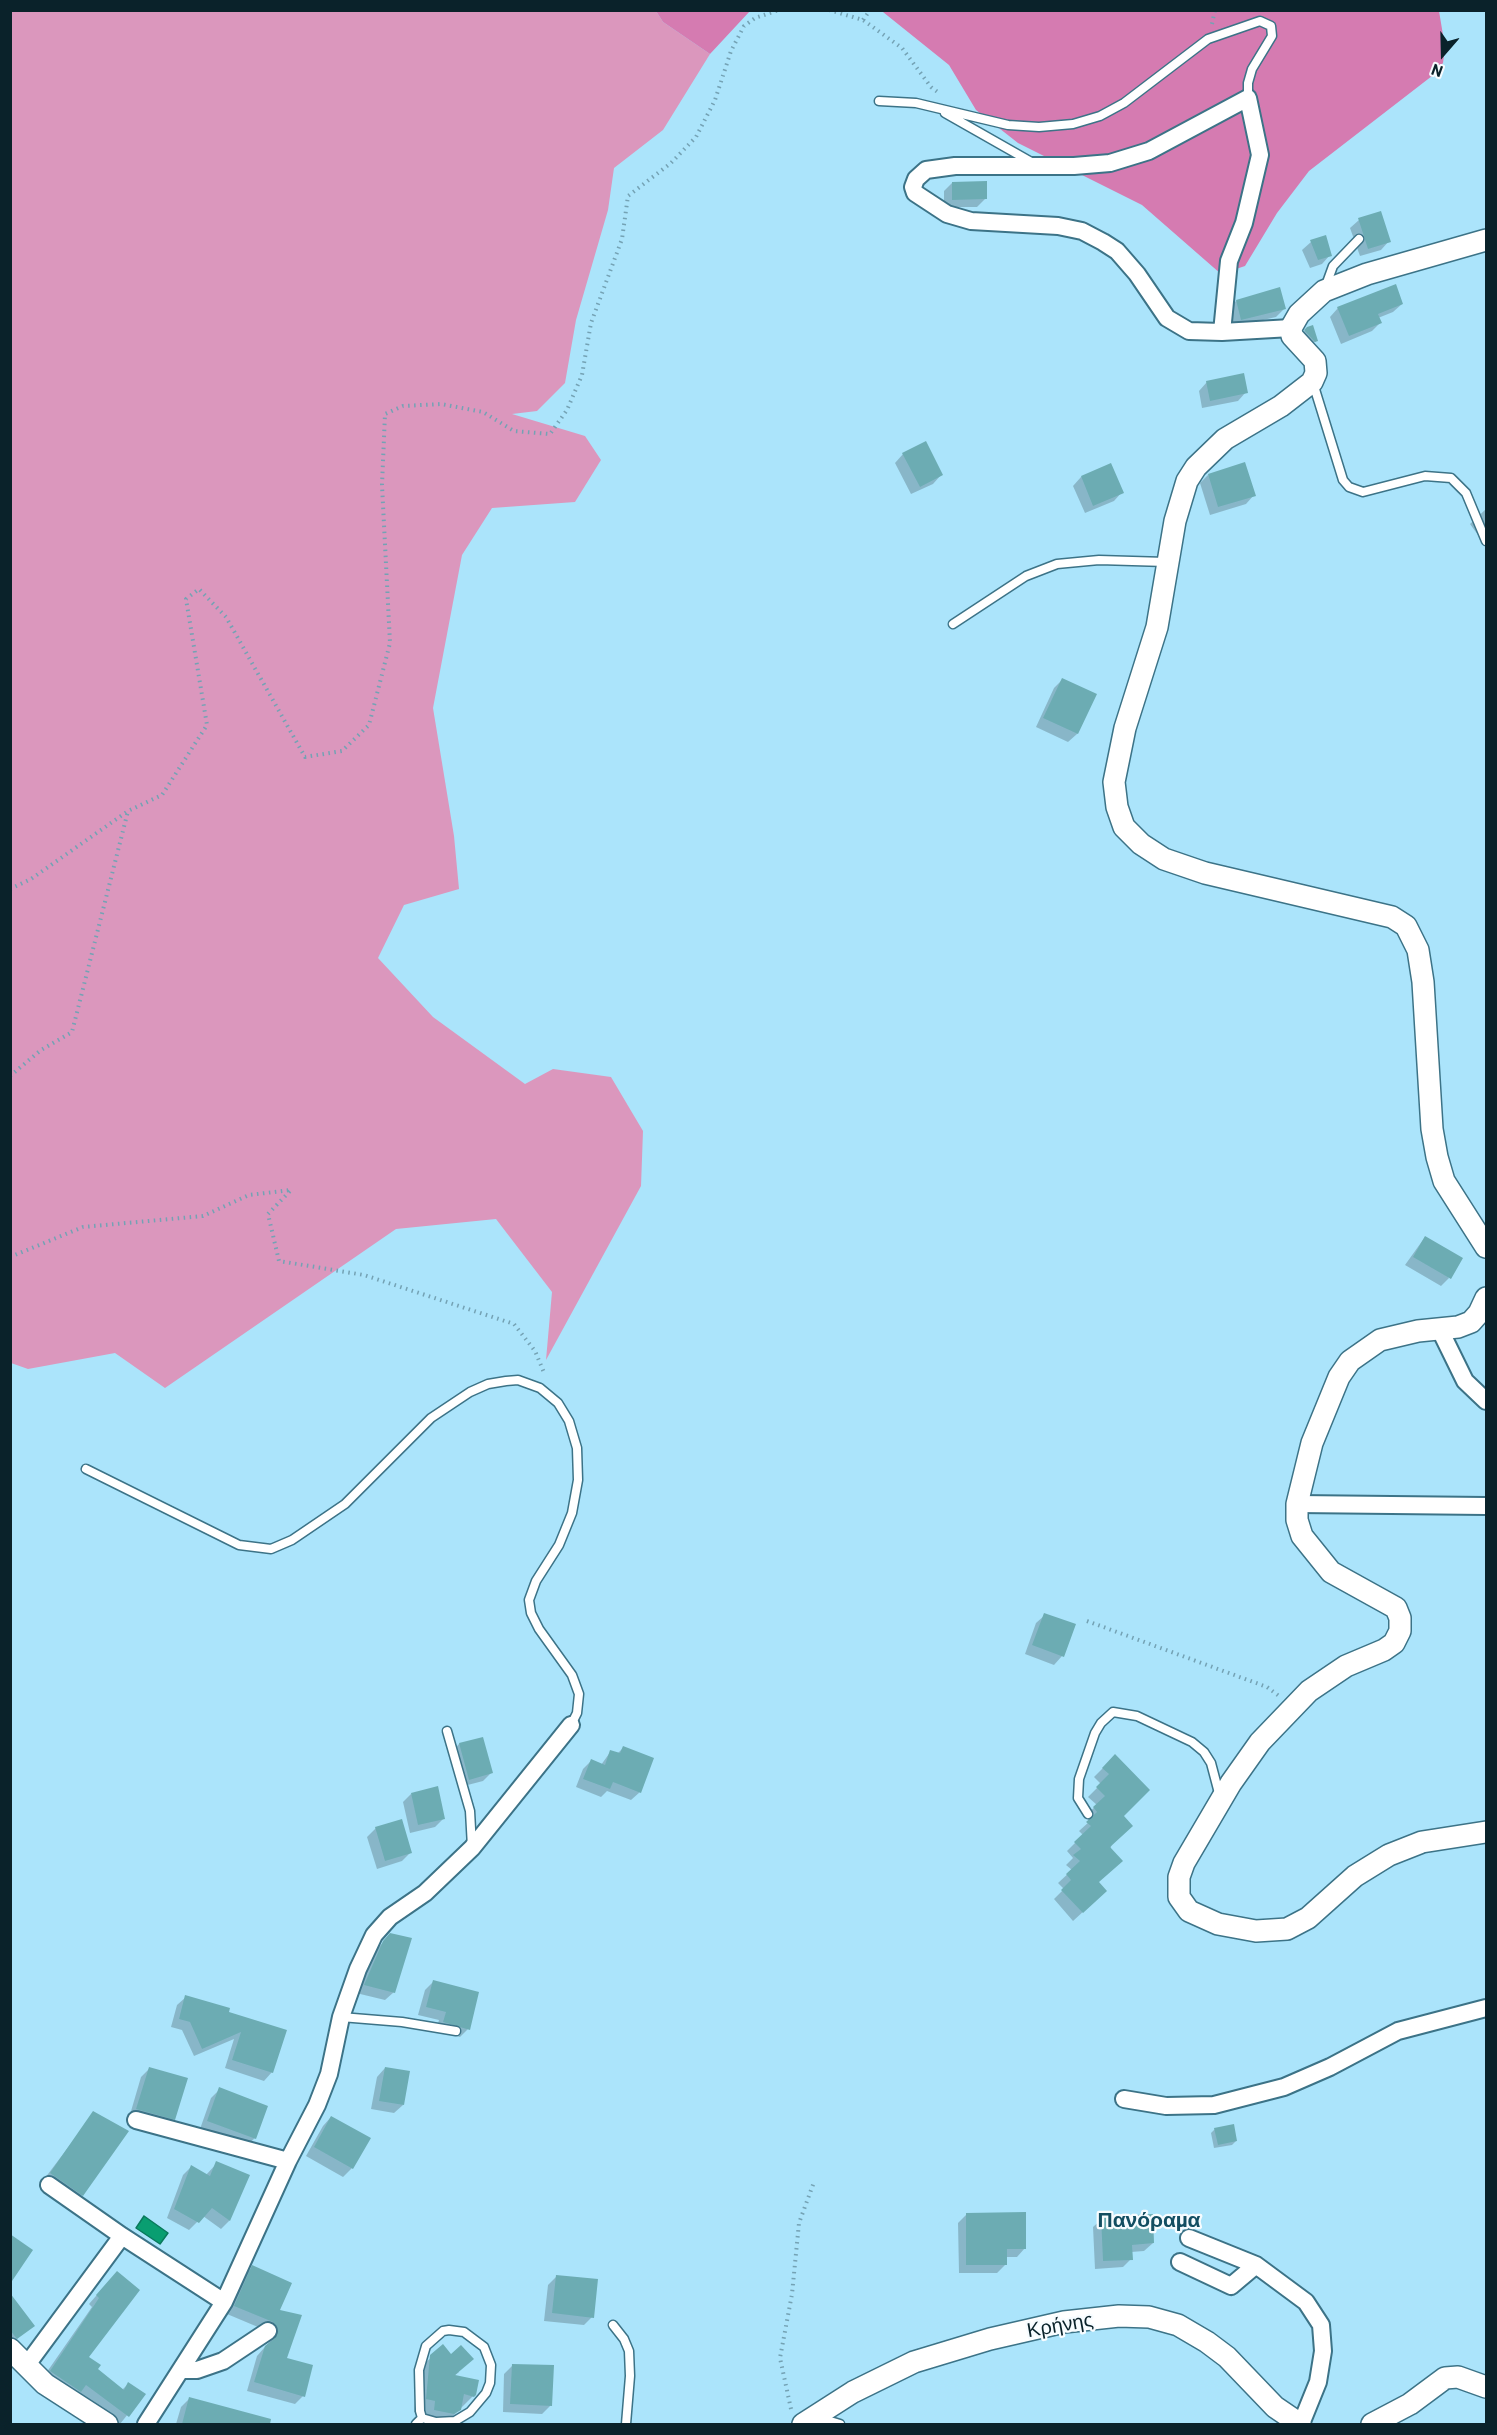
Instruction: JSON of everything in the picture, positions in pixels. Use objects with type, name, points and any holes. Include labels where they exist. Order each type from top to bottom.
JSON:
[{"type":"street","points":[[1222,333],[1229,261],[1244,223],[1260,154],[1248,98],[1149,151],[1110,163],[955,166],[926,170],[920,174],[913,187],[922,200],[947,214],[971,221],[1058,225],[1082,231],[1117,251],[1137,274],[1167,318],[1189,332],[1222,333],[1291,328]]},
{"type":"street","points":[[1486,240],[1367,274],[1324,291],[1309,302],[1291,328],[1294,340],[1315,361],[1316,373],[1312,381],[1281,406],[1225,439],[1196,466],[1180,499],[1157,627],[1125,728],[1114,782],[1117,807],[1124,827],[1141,844],[1164,859],[1205,873],[1392,917],[1406,926],[1414,939],[1423,982],[1432,1129],[1437,1157],[1444,1181],[1486,1248]]},
{"type":"street","points":[[1486,1298],[1479,1313],[1471,1322],[1440,1330],[1398,1334],[1365,1348],[1350,1361],[1339,1377],[1316,1433],[1297,1504],[1297,1520],[1302,1536],[1332,1572],[1396,1608],[1400,1618],[1400,1631],[1394,1643],[1384,1650],[1346,1666],[1324,1679],[1292,1706],[1246,1759],[1181,1871],[1179,1897],[1189,1911],[1203,1918],[1256,1931],[1281,1930],[1297,1925],[1355,1876],[1389,1855],[1422,1842],[1486,1832]]},
{"type":"street","points":[[1440,1330],[1465,1381],[1486,1401]]},
{"type":"street","points":[[1297,1504],[1486,1506]]},
{"type":"street","points":[[146,2424],[224,2302],[288,2161],[318,2105],[329,2074],[341,2017],[358,1969],[374,1935],[390,1917],[424,1893],[472,1848],[571,1725]]},
{"type":"street","points":[[1124,2098],[1166,2106],[1214,2105],[1284,2087],[1330,2067],[1398,2031],[1486,2008]]},
{"type":"street","points":[[136,2120],[288,2161]]},
{"type":"street","points":[[49,2185],[122,2236],[224,2302]]},
{"type":"street","points":[[26,2366],[122,2236]]},
{"type":"street","points":[[1189,2238],[1256,2265],[1306,2302],[1320,2325],[1323,2351],[1318,2382],[1301,2424]]},
{"type":"street","points":[[1180,2262],[1232,2286],[1256,2265]]},
{"type":"street","name":"Κρήνης","points":[[803,2418],[914,2362],[990,2338],[1043,2327],[1119,2316],[1149,2317],[1178,2325],[1207,2342],[1227,2357],[1275,2407],[1301,2424]]},
{"type":"street","points":[[181,2370],[197,2370],[223,2361],[268,2331]]},
{"type":"street","points":[[10,2349],[45,2384],[107,2424]]},
{"type":"street","points":[[1372,2424],[1410,2404],[1445,2378],[1458,2377],[1486,2387]]},
{"type":"lane","points":[[879,101],[934,106],[1008,125],[1039,127],[1072,124],[1100,116],[1124,104],[1208,39],[1260,21],[1271,26],[1272,36],[1252,69],[1248,83],[1248,98]]},
{"type":"lane","points":[[934,106],[1038,166]]},
{"type":"lane","points":[[1324,291],[1333,266],[1359,239]]},
{"type":"lane","points":[[1312,381],[1342,480],[1349,487],[1363,492],[1425,476],[1451,478],[1466,493],[1486,541]]},
{"type":"lane","points":[[953,624],[1026,576],[1057,564],[1099,560],[1167,562]]},
{"type":"lane","points":[[86,1468],[239,1545],[271,1549],[292,1540],[345,1504],[431,1418],[470,1392],[488,1384],[518,1380],[540,1388],[558,1403],[568,1420],[577,1448],[578,1479],[572,1513],[563,1534],[536,1581],[530,1600],[531,1613],[539,1629],[572,1675],[579,1694],[577,1713],[571,1725]]},
{"type":"lane","points":[[1088,1814],[1078,1798],[1079,1779],[1095,1733],[1106,1716],[1113,1712],[1137,1716],[1192,1742],[1204,1752],[1211,1763],[1221,1800]]},
{"type":"lane","points":[[447,1731],[470,1811],[472,1848]]},
{"type":"lane","points":[[341,2017],[402,2022],[456,2031]]},
{"type":"lane","points":[[613,2325],[624,2339],[629,2351],[630,2376],[626,2424]]},
{"type":"lane","points":[[449,2330],[464,2332],[476,2339],[487,2352],[491,2365],[490,2383],[486,2393],[470,2412],[455,2421],[419,2421],[418,2383],[421,2359],[426,2346],[443,2331],[449,2330]]},
{"type":"lane","points":[[803,2418],[840,2424]]},
{"type":"path","points":[[10,889],[31,879],[128,811],[162,795],[207,725],[186,599],[199,589],[226,617],[305,757],[342,751],[369,725],[390,643],[382,485],[385,414],[403,406],[441,404],[483,412],[514,431],[550,434],[567,410],[582,375],[591,322],[622,239],[627,196],[671,163],[696,137],[715,100],[731,51],[744,26],[755,18],[779,10]]},
{"type":"path","points":[[829,10],[863,20],[902,48],[931,87],[940,94]]},
{"type":"path","points":[[863,20],[870,10]]},
{"type":"path","points":[[10,1076],[41,1050],[72,1032],[128,811]]},
{"type":"path","points":[[10,1257],[83,1227],[203,1216],[249,1195],[291,1190],[268,1214],[279,1261],[364,1275],[514,1324],[535,1352],[558,1403]]},
{"type":"path","points":[[1087,1621],[1267,1687],[1292,1706]]},
{"type":"path","points":[[803,2418],[780,2358],[792,2294],[799,2223],[814,2181]]},
{"type":"shaded area","points":[[10,11],[656,11],[663,22],[710,54],[663,130],[614,168],[608,210],[576,320],[565,383],[537,411],[512,414],[585,436],[601,460],[575,502],[492,508],[462,555],[433,708],[454,836],[459,889],[404,905],[378,958],[433,1017],[525,1084],[553,1069],[611,1077],[643,1131],[641,1186],[546,1360],[552,1292],[496,1219],[396,1229],[165,1388],[115,1353],[28,1369],[11,1363]]},
{"type":"shaded area","points":[[656,11],[750,11],[710,54],[663,22]]},
{"type":"shaded area","points":[[874,11],[1439,11],[1445,47],[1443,63],[1432,76],[1309,171],[1277,213],[1245,266],[1221,274],[1142,205],[1018,143],[976,110],[949,65],[883,12]]},
{"type":"shaded area","points":[[144,2216],[168,2233],[160,2244],[136,2228]]},
{"type":"building","points":[[987,181],[987,199],[952,200],[952,182]]},
{"type":"building","points":[[1381,211],[1391,242],[1368,249],[1358,218]]},
{"type":"building","points":[[1326,235],[1332,256],[1318,260],[1310,240]]},
{"type":"building","points":[[1396,284],[1403,304],[1378,314],[1382,323],[1349,336],[1337,307]]},
{"type":"building","points":[[1280,287],[1286,309],[1241,320],[1236,300]]},
{"type":"building","points":[[1313,325],[1318,341],[1315,342],[1304,330]]},
{"type":"building","points":[[1244,373],[1248,393],[1210,401],[1206,381]]},
{"type":"building","points":[[926,441],[943,475],[920,487],[902,453]]},
{"type":"building","points":[[1245,462],[1256,496],[1218,507],[1208,474]]},
{"type":"building","points":[[1111,463],[1124,493],[1093,506],[1081,476]]},
{"type":"building","points":[[1062,678],[1097,694],[1078,734],[1043,718]]},
{"type":"building","points":[[1425,1236],[1463,1258],[1451,1279],[1413,1257]]},
{"type":"building","points":[[1044,1613],[1076,1624],[1064,1657],[1032,1645]]},
{"type":"building","points":[[483,1737],[493,1773],[469,1780],[459,1743]]},
{"type":"building","points":[[623,1746],[654,1758],[641,1793],[613,1782],[610,1789],[583,1779],[591,1759],[605,1765],[610,1750],[620,1753]]},
{"type":"building","points":[[1115,1754],[1150,1790],[1124,1816],[1133,1826],[1110,1847],[1123,1861],[1099,1882],[1107,1891],[1083,1913],[1061,1890],[1071,1880],[1066,1874],[1080,1861],[1073,1855],[1081,1849],[1074,1842],[1091,1826],[1086,1822],[1097,1812],[1093,1807],[1105,1796],[1096,1787],[1109,1774],[1102,1768]]},
{"type":"building","points":[[438,1786],[445,1819],[418,1825],[411,1793]]},
{"type":"building","points":[[402,1819],[412,1853],[385,1861],[375,1827]]},
{"type":"building","points":[[390,1933],[412,1938],[395,1993],[364,1985],[383,1941]]},
{"type":"building","points":[[433,1980],[479,1992],[470,2030],[443,2022],[446,2012],[426,2007]]},
{"type":"building","points":[[185,1995],[230,2008],[229,2012],[287,2030],[273,2073],[232,2060],[241,2032],[202,2049],[190,2022],[179,2019]]},
{"type":"building","points":[[149,2067],[188,2078],[175,2120],[136,2109]]},
{"type":"building","points":[[385,2067],[410,2071],[404,2105],[379,2101]]},
{"type":"building","points":[[219,2087],[268,2106],[256,2139],[207,2121]]},
{"type":"building","points":[[93,2111],[129,2131],[83,2196],[50,2173]]},
{"type":"building","points":[[331,2116],[371,2138],[353,2169],[314,2147]]},
{"type":"building","points":[[1234,2124],[1237,2141],[1218,2145],[1214,2128]]},
{"type":"building","points":[[216,2161],[250,2175],[230,2221],[212,2208],[199,2223],[174,2209],[191,2165],[210,2176]]},
{"type":"building","points":[[1026,2212],[1026,2249],[1007,2249],[1007,2265],[966,2265],[966,2213]]},
{"type":"building","points":[[1153,2214],[1154,2243],[1132,2245],[1133,2260],[1103,2261],[1101,2217]]},
{"type":"building","points":[[10,2234],[33,2250],[10,2284]]},
{"type":"building","points":[[252,2265],[292,2283],[280,2310],[302,2315],[287,2358],[313,2365],[305,2397],[254,2382],[265,2346],[274,2339],[278,2331],[273,2322],[234,2306]]},
{"type":"building","points":[[117,2271],[140,2290],[89,2357],[101,2365],[98,2369],[124,2390],[128,2382],[146,2394],[129,2417],[86,2385],[81,2392],[50,2371],[99,2298],[96,2295]]},
{"type":"building","points":[[556,2275],[598,2279],[594,2318],[552,2313]]},
{"type":"building","points":[[10,2293],[35,2326],[17,2339],[10,2330]]},
{"type":"building","points":[[443,2344],[451,2354],[461,2345],[474,2359],[455,2375],[479,2380],[476,2395],[474,2397],[464,2394],[461,2410],[454,2414],[434,2410],[435,2401],[426,2399],[430,2355]]},
{"type":"building","points":[[512,2364],[554,2365],[552,2406],[510,2404]]},
{"type":"building","points":[[189,2397],[271,2419],[270,2424],[182,2424]]},
{"type":"district","name":"Πανόραμα","points":[[1149,2220]]}]
